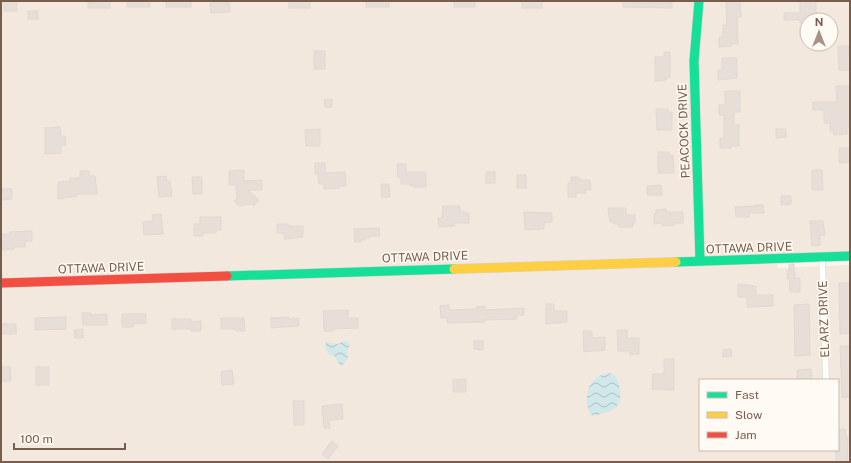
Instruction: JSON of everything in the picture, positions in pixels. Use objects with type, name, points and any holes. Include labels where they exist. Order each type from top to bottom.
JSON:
[{"type":"street","name":"PEACOCK DRIVE","points":[[699,1],[694,61],[700,261]]},
{"type":"street","name":"OTTAWA DRIVE","points":[[1,283],[850,256]]},
{"type":"street","name":"ELARZ DRIVE","points":[[822,257],[826,379]]},
{"type":"shaded area","points":[[1,1],[850,1],[850,252],[778,254],[778,268],[850,265],[850,462],[1,462]]},
{"type":"water","points":[[343,341],[350,344],[347,352],[348,358],[342,366],[334,356],[328,354],[325,346],[326,343],[337,344]]},
{"type":"water","points":[[610,373],[617,379],[620,401],[612,410],[598,415],[590,415],[587,400],[589,388],[596,378]]},
{"type":"building","points":[[4,1],[17,1],[17,11],[4,11]]},
{"type":"building","points":[[88,1],[110,1],[110,8],[88,8]]},
{"type":"building","points":[[127,1],[149,1],[150,7],[127,7]]},
{"type":"building","points":[[166,1],[191,1],[191,7],[166,7]]},
{"type":"building","points":[[217,1],[229,1],[230,12],[211,13],[210,3],[217,3]]},
{"type":"building","points":[[289,1],[310,1],[310,8],[289,8]]},
{"type":"building","points":[[366,1],[389,1],[389,7],[366,7]]},
{"type":"building","points":[[454,1],[475,1],[475,7],[454,7]]},
{"type":"building","points":[[522,1],[542,1],[542,8],[522,8]]},
{"type":"building","points":[[623,1],[672,1],[672,8],[623,7]]},
{"type":"building","points":[[726,1],[740,1],[741,17],[737,17],[738,44],[719,47],[719,37],[723,37],[723,25],[727,25]]},
{"type":"building","points":[[800,1],[816,1],[816,12],[800,12]]},
{"type":"building","points":[[28,11],[38,11],[38,19],[28,19]]},
{"type":"building","points":[[784,13],[799,13],[799,20],[784,20]]},
{"type":"building","points":[[839,46],[849,46],[850,70],[839,70]]},
{"type":"building","points":[[314,51],[325,51],[325,69],[314,69]]},
{"type":"building","points":[[664,52],[670,52],[670,78],[655,81],[655,57],[664,57]]},
{"type":"building","points":[[722,58],[737,58],[737,78],[718,80],[718,70],[722,70]]},
{"type":"building","points":[[836,86],[850,86],[850,128],[847,128],[847,134],[834,135],[833,130],[830,131],[830,123],[824,123],[824,110],[813,110],[813,102],[837,102]]},
{"type":"building","points":[[725,91],[740,91],[740,112],[734,112],[734,125],[739,125],[739,146],[731,146],[731,148],[720,148],[720,138],[724,138],[724,115],[719,115],[719,105],[725,105]]},
{"type":"building","points":[[332,99],[332,107],[325,107],[324,100]]},
{"type":"building","points":[[656,109],[668,109],[668,112],[672,112],[672,130],[657,130]]},
{"type":"building","points":[[60,127],[61,136],[65,136],[66,145],[61,145],[61,153],[45,154],[45,128]]},
{"type":"building","points":[[320,129],[320,146],[306,146],[305,130]]},
{"type":"building","points":[[776,129],[786,129],[786,137],[776,138]]},
{"type":"building","points":[[839,148],[850,148],[850,162],[839,163]]},
{"type":"building","points":[[658,152],[669,152],[670,155],[673,155],[674,173],[658,173]]},
{"type":"building","points":[[315,163],[325,163],[325,173],[345,172],[346,186],[324,189],[324,184],[319,184],[318,174],[315,174]]},
{"type":"building","points":[[397,164],[406,164],[406,172],[426,172],[426,187],[414,187],[410,186],[410,184],[401,184],[401,177],[398,177]]},
{"type":"building","points":[[244,170],[244,181],[262,180],[262,190],[248,190],[259,200],[254,206],[252,204],[242,205],[240,207],[234,201],[237,199],[236,185],[229,185],[229,171]]},
{"type":"building","points":[[812,170],[822,170],[823,190],[812,190]]},
{"type":"building","points":[[80,171],[89,171],[89,176],[95,176],[97,194],[77,194],[77,196],[58,199],[58,182],[70,181],[70,178],[80,178]]},
{"type":"building","points":[[486,172],[495,172],[495,183],[486,183]]},
{"type":"building","points":[[517,175],[526,175],[526,188],[517,188]]},
{"type":"building","points":[[166,176],[167,181],[170,181],[172,196],[159,197],[157,177]]},
{"type":"building","points":[[192,177],[202,177],[202,194],[193,194]]},
{"type":"building","points":[[571,177],[579,177],[579,180],[590,180],[591,190],[585,190],[586,193],[576,193],[576,197],[568,197],[568,183],[571,183]]},
{"type":"building","points":[[381,184],[389,184],[390,197],[382,197]]},
{"type":"building","points":[[661,185],[662,195],[647,195],[647,186]]},
{"type":"building","points":[[1,189],[12,189],[12,199],[1,200]]},
{"type":"building","points":[[781,196],[791,196],[791,204],[781,205]]},
{"type":"building","points":[[763,205],[764,213],[749,213],[749,217],[736,217],[735,207]]},
{"type":"building","points":[[443,206],[460,206],[460,211],[469,213],[469,223],[454,223],[454,226],[439,227],[438,218],[442,218]]},
{"type":"building","points":[[608,208],[626,208],[626,215],[635,215],[635,223],[633,223],[633,227],[619,227],[619,224],[610,222]]},
{"type":"building","points":[[666,209],[666,212],[683,212],[683,223],[674,223],[674,225],[662,226],[662,223],[654,224],[654,214],[656,214],[656,210]]},
{"type":"building","points":[[524,212],[552,213],[552,222],[544,223],[544,229],[525,230]]},
{"type":"building","points":[[161,214],[163,234],[144,235],[143,222],[153,221],[152,215]]},
{"type":"building","points":[[200,217],[221,217],[221,230],[216,230],[216,233],[203,233],[203,236],[194,236],[194,224],[200,224]]},
{"type":"building","points":[[810,221],[823,221],[825,235],[820,235],[820,245],[812,246]]},
{"type":"building","points":[[277,224],[303,226],[303,237],[284,239],[284,233],[277,233]]},
{"type":"building","points":[[379,228],[380,236],[370,236],[370,238],[361,240],[361,242],[355,242],[354,229]]},
{"type":"building","points":[[32,231],[32,241],[25,241],[25,247],[14,247],[14,249],[3,250],[3,248],[1,248],[1,234]]},
{"type":"building","points":[[789,264],[794,264],[795,278],[800,278],[800,292],[790,292],[789,278],[787,278]]},
{"type":"building","points":[[839,283],[850,283],[850,333],[840,334]]},
{"type":"building","points":[[738,284],[756,286],[756,295],[773,295],[773,306],[747,307],[747,297],[738,297]]},
{"type":"building","points":[[546,304],[554,304],[554,311],[567,311],[567,322],[546,324]]},
{"type":"building","points":[[809,304],[810,355],[795,356],[794,305]]},
{"type":"building","points":[[449,305],[449,310],[476,309],[476,307],[485,306],[485,310],[524,308],[524,315],[517,315],[517,319],[447,323],[447,318],[441,318],[440,306]]},
{"type":"building","points":[[348,310],[348,318],[358,318],[358,328],[333,329],[333,331],[324,331],[323,311]]},
{"type":"building","points":[[82,313],[91,313],[91,315],[107,314],[107,325],[83,325]]},
{"type":"building","points":[[122,314],[146,314],[146,323],[133,324],[134,327],[122,327]]},
{"type":"building","points":[[66,317],[66,329],[35,330],[35,318]]},
{"type":"building","points":[[289,317],[289,319],[299,318],[299,326],[271,328],[271,318]]},
{"type":"building","points":[[221,318],[244,318],[245,331],[236,331],[236,329],[221,329]]},
{"type":"building","points":[[172,319],[191,319],[191,322],[201,321],[201,331],[191,331],[191,329],[172,329]]},
{"type":"building","points":[[1,324],[16,324],[16,334],[1,334]]},
{"type":"building","points":[[83,329],[83,338],[75,338],[74,330]]},
{"type":"building","points":[[617,330],[627,330],[627,338],[639,338],[639,354],[630,355],[630,351],[618,351]]},
{"type":"building","points":[[583,331],[592,331],[592,338],[605,337],[605,350],[584,352]]},
{"type":"building","points":[[474,341],[483,341],[483,350],[474,349]]},
{"type":"building","points":[[840,346],[850,346],[850,397],[842,398]]},
{"type":"building","points":[[731,349],[732,356],[723,357],[723,350]]},
{"type":"building","points":[[664,359],[674,359],[674,390],[652,389],[653,374],[664,374]]},
{"type":"building","points":[[1,367],[10,367],[11,381],[1,381]]},
{"type":"building","points":[[36,367],[49,367],[49,385],[36,385]]},
{"type":"building","points":[[811,369],[812,379],[797,379],[797,370]]},
{"type":"building","points":[[232,370],[234,384],[222,385],[221,372]]},
{"type":"building","points":[[466,379],[466,392],[453,392],[453,380]]},
{"type":"building","points":[[293,401],[304,401],[304,425],[294,425]]},
{"type":"building","points":[[342,404],[343,419],[329,420],[330,428],[324,428],[322,406]]},
{"type":"building","points":[[845,429],[846,437],[848,437],[847,462],[836,462],[836,451],[839,451],[839,430]]},
{"type":"building","points":[[332,441],[338,446],[328,459],[322,454]]},
{"type":"traffic: fast","points":[[699,1],[694,61],[700,261]]},
{"type":"traffic: fast","points":[[676,262],[850,256]]},
{"type":"traffic: fast","points":[[227,276],[454,269]]},
{"type":"traffic: slow","points":[[454,269],[676,262]]},
{"type":"traffic: jam","points":[[1,283],[227,276]]}]
